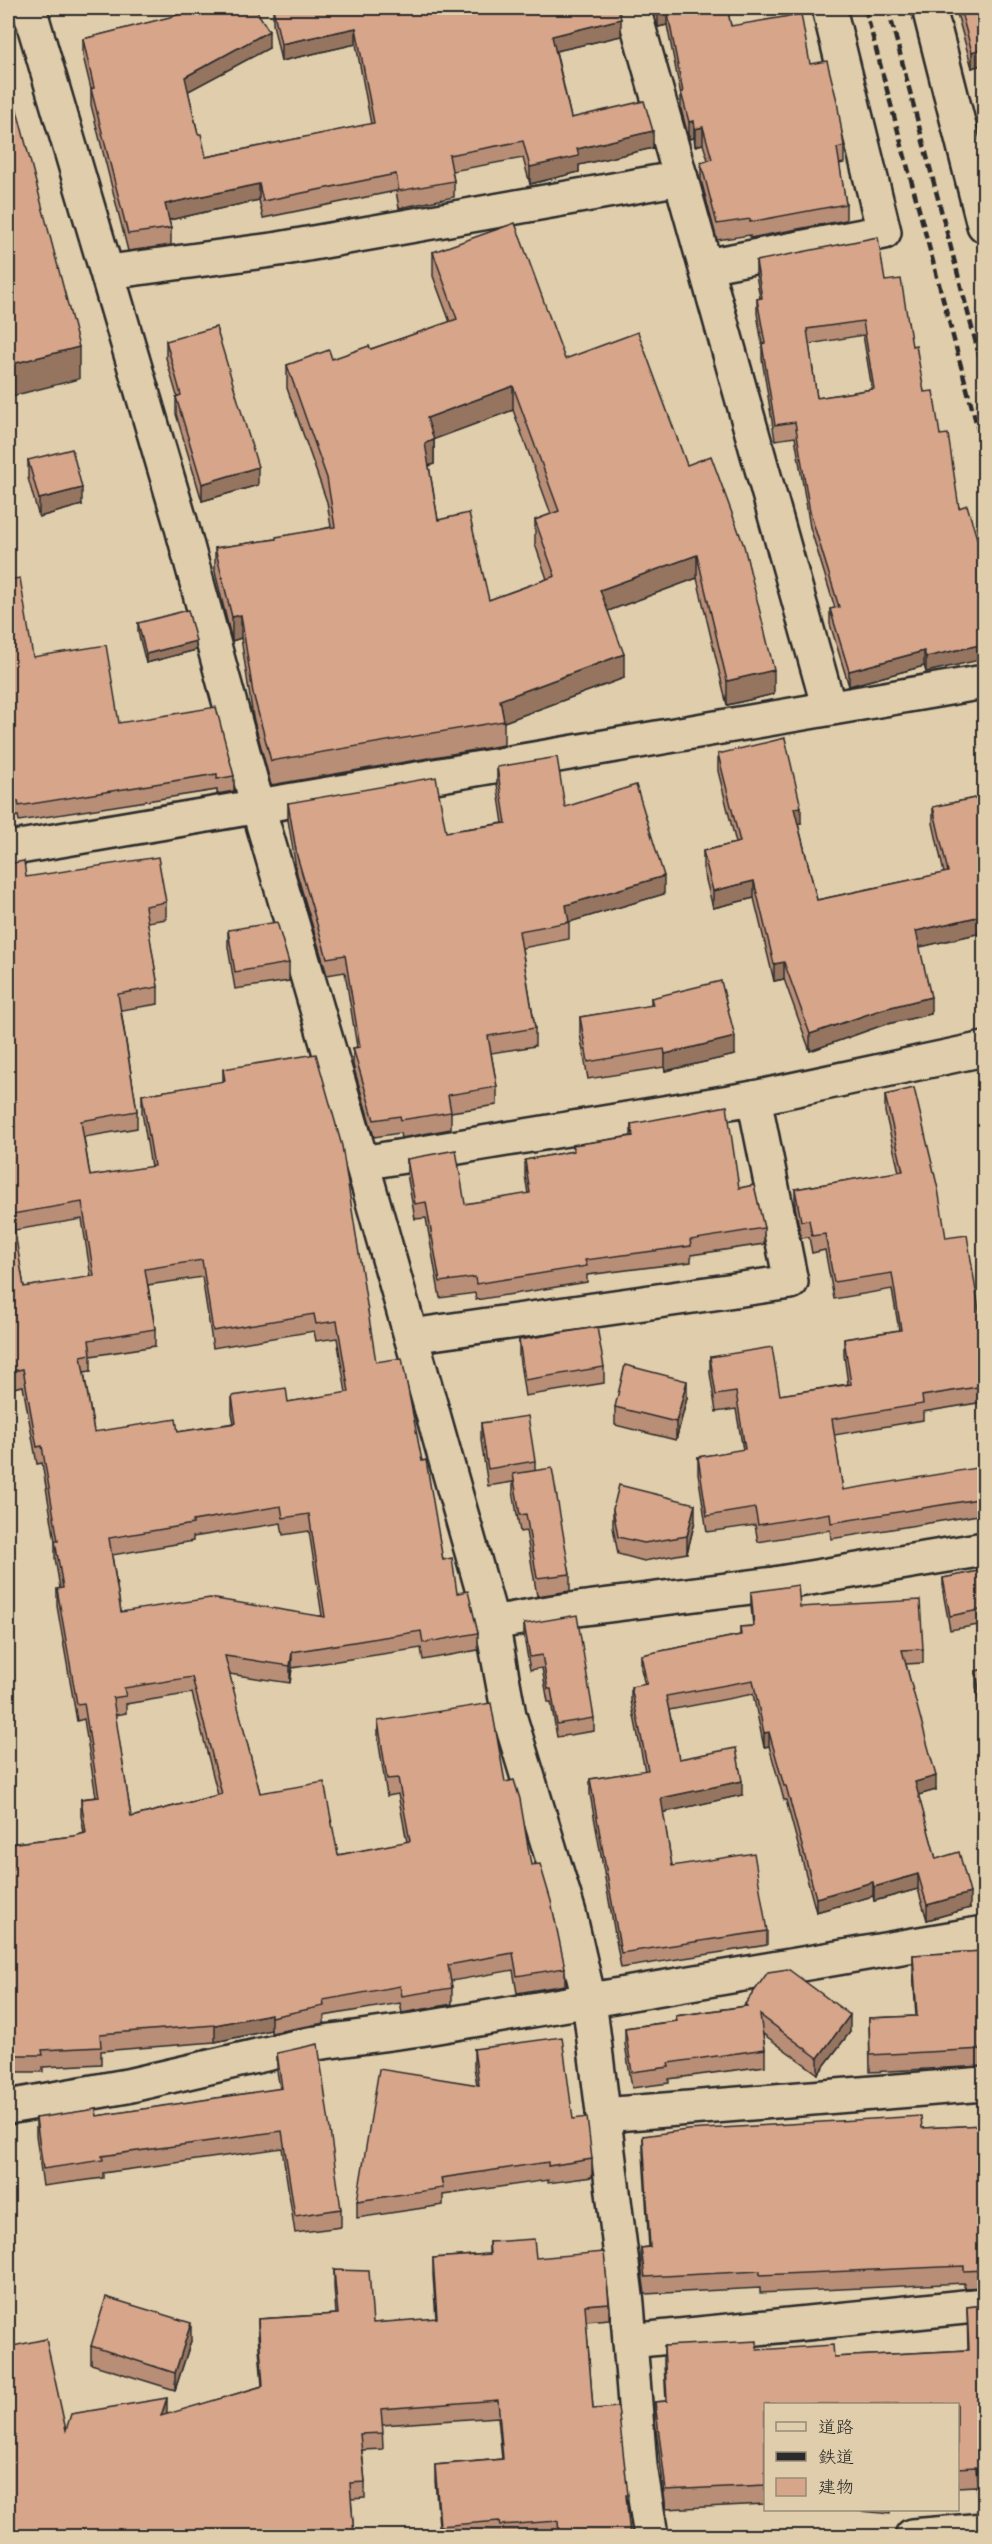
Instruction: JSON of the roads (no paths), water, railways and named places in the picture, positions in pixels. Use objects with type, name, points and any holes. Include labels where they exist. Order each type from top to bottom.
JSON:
[{"type":"street","points":[[633,8],[829,708]]},
{"type":"street","points":[[706,266],[884,232],[829,8]]},
{"type":"street","points":[[929,8],[984,225]]},
{"type":"street","points":[[24,26],[109,272],[182,524],[258,807],[362,1163],[492,1623],[509,1715],[569,1913],[589,2000],[630,2341],[640,2466],[651,2536]]},
{"type":"street","points":[[109,272],[279,249],[681,178]]},
{"type":"street","points":[[8,849],[984,682]]},
{"type":"street","points":[[362,1163],[754,1098],[984,1049]]},
{"type":"street","points":[[411,1336],[791,1282],[754,1098]]},
{"type":"street","points":[[492,1623],[554,1611],[774,1584],[984,1550]]},
{"type":"street","points":[[8,2107],[127,2086],[309,2044],[420,2029],[984,1933]]},
{"type":"street","points":[[603,2115],[984,2084]]},
{"type":"street","points":[[630,2341],[984,2305]]},
{"type":"street","points":[[912,2536],[984,2530]]},
{"type":"railway","points":[[865,8],[984,452]]},
{"type":"railway","points":[[888,8],[984,374]]}]
